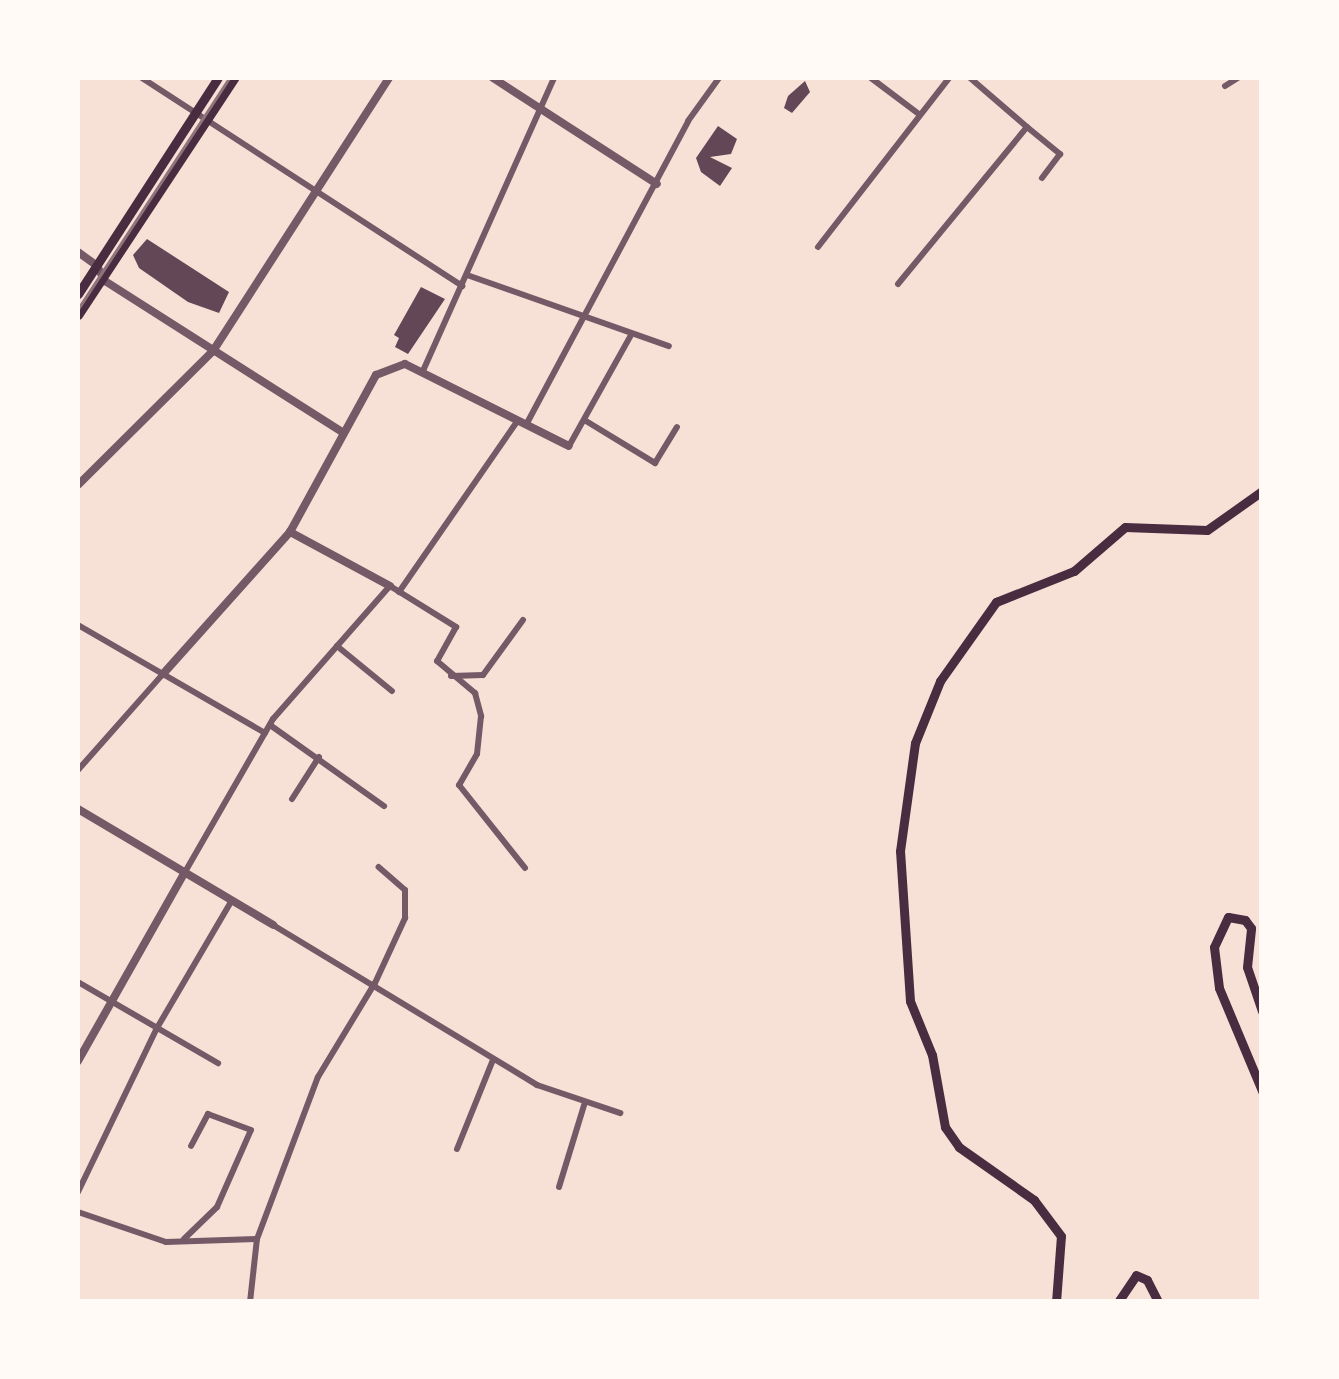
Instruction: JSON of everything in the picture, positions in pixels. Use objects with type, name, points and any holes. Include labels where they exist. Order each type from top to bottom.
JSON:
[{"type":"main road","points":[[78,294],[82,279],[97,266],[218,78]]},
{"type":"main road","points":[[78,314],[105,281],[234,78]]},
{"type":"main road","points":[[1056,1302],[1061,1236],[1034,1200],[958,1146],[945,1127],[932,1055],[910,1001],[900,851],[914,743],[940,681],[996,602],[1074,571],[1125,527],[1207,530],[1262,491]]},
{"type":"main road","points":[[1262,1012],[1247,968],[1251,928],[1233,916],[1216,934],[1217,978],[1262,1092]]},
{"type":"main road","points":[[1118,1302],[1136,1274],[1147,1280],[1158,1302]]},
{"type":"street","points":[[142,78],[207,125],[462,286]]},
{"type":"street","points":[[78,486],[212,351],[389,78]]},
{"type":"street","points":[[493,78],[657,184]]},
{"type":"street","points":[[422,373],[554,78]]},
{"type":"street","points":[[78,1062],[270,724],[336,646],[394,589],[522,422],[584,318],[688,121],[719,78]]},
{"type":"street","points":[[870,78],[920,114]]},
{"type":"street","points":[[818,247],[949,78]]},
{"type":"street","points":[[970,78],[1060,154],[1042,178]]},
{"type":"street","points":[[1225,86],[1238,78]]},
{"type":"street","points":[[898,284],[1026,126]]},
{"type":"street","points":[[78,252],[97,266],[105,281]]},
{"type":"street","points":[[467,275],[669,346]]},
{"type":"street","points":[[82,279],[105,281],[342,432]]},
{"type":"street","points":[[78,770],[290,532],[365,387],[388,366],[405,364],[570,446],[631,335]]},
{"type":"street","points":[[586,421],[655,463],[677,427]]},
{"type":"street","points":[[290,532],[456,627],[436,655],[450,676],[475,693],[482,716],[478,754],[459,785],[525,868]]},
{"type":"street","points":[[450,676],[483,676],[524,620]]},
{"type":"street","points":[[78,625],[265,733]]},
{"type":"street","points":[[336,646],[392,691]]},
{"type":"street","points":[[270,724],[384,806]]},
{"type":"street","points":[[292,799],[319,757]]},
{"type":"street","points":[[78,809],[375,984],[493,1060],[584,1105],[620,1113]]},
{"type":"street","points":[[250,1302],[258,1239],[318,1077],[375,984],[408,900],[378,867]]},
{"type":"street","points":[[78,1192],[86,1166],[157,1028],[232,900]]},
{"type":"street","points":[[78,982],[218,1063]]},
{"type":"street","points":[[457,1149],[493,1060]]},
{"type":"street","points":[[559,1187],[584,1105]]},
{"type":"street","points":[[184,1240],[216,1207],[251,1130],[208,1114],[191,1146]]},
{"type":"street","points":[[78,1162],[86,1166]]},
{"type":"street","points":[[78,1212],[166,1242],[258,1239]]},
{"type":"building","points":[[805,81],[810,92],[792,113],[784,108],[788,96]]},
{"type":"building","points":[[718,126],[737,139],[731,154],[710,157],[732,168],[720,186],[701,172],[696,158]]},
{"type":"building","points":[[147,239],[229,292],[219,313],[188,302],[139,268],[133,255]]},
{"type":"building","points":[[421,287],[445,299],[408,354],[395,347],[399,338],[394,335]]},
{"type":"tram line","points":[[78,309],[229,78]]}]
